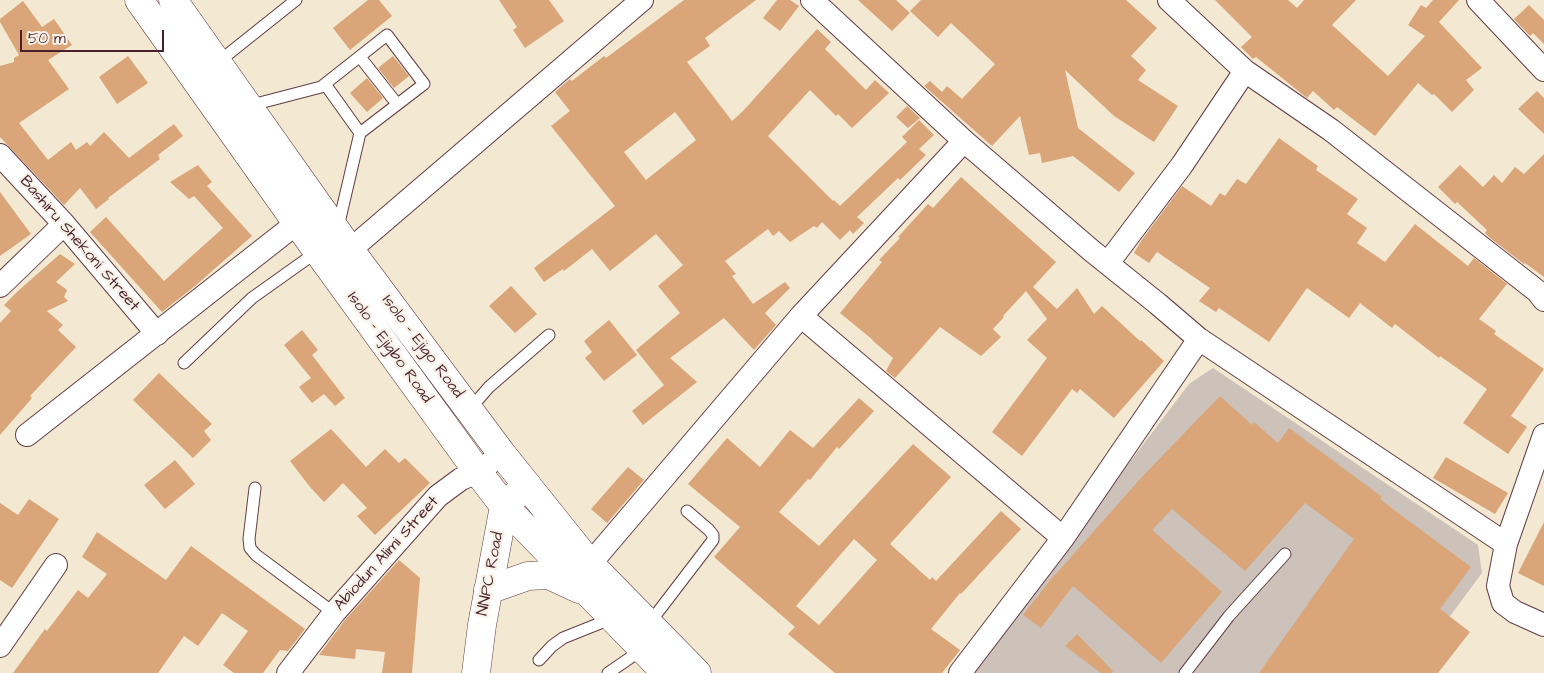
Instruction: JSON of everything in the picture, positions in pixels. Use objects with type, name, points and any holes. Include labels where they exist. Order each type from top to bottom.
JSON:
[{"type":"main road","name":"Isolo - Ejigbo Road","points":[[139,0],[297,224],[504,506],[613,618],[646,637],[666,673]]},
{"type":"main road","name":"Isolo - Ejigo Road","points":[[173,0],[343,240],[502,454],[646,637],[697,673]]},
{"type":"main road","points":[[504,506],[527,485]]},
{"type":"main road","name":"NNPC Road","points":[[476,673],[488,590],[504,506]]},
{"type":"main road","points":[[488,590],[528,576],[549,575],[588,593]]},
{"type":"street","points":[[343,240],[642,0]]},
{"type":"street","points":[[812,0],[964,141],[1199,339],[1506,544]]},
{"type":"street","points":[[1169,0],[1245,71],[1331,130],[1537,291],[1544,300]]},
{"type":"street","points":[[1478,0],[1544,70]]},
{"type":"street","points":[[1108,263],[1182,165],[1245,71]]},
{"type":"street","points":[[590,564],[800,316],[964,141]]},
{"type":"street","name":"Bashiru Shekoni Street","points":[[0,155],[64,224],[157,334]]},
{"type":"street","points":[[0,286],[64,224]]},
{"type":"street","points":[[27,435],[297,224]]},
{"type":"street","points":[[800,316],[1063,538]]},
{"type":"street","points":[[960,673],[1063,538],[1199,339]]},
{"type":"street","points":[[1544,436],[1506,544],[1498,586],[1503,602],[1514,612],[1544,625]]},
{"type":"street","name":"Abiodun Alimi Street","points":[[288,673],[334,613],[438,496],[461,479],[478,472],[502,454]]},
{"type":"street","points":[[0,646],[56,565]]},
{"type":"lane","points":[[217,64],[296,0]]},
{"type":"lane","points":[[248,106],[321,87],[387,35],[424,84],[360,133],[343,240]]},
{"type":"lane","points":[[360,56],[397,104]]},
{"type":"lane","points":[[325,84],[360,133]]},
{"type":"lane","points":[[184,363],[252,298],[318,251]]},
{"type":"lane","points":[[469,410],[489,388],[550,334]]},
{"type":"lane","points":[[255,488],[249,539],[250,548],[256,555],[334,613]]},
{"type":"lane","points":[[608,673],[646,637],[714,540],[709,530],[687,511]]},
{"type":"lane","points":[[1185,673],[1229,616],[1285,554]]},
{"type":"lane","points":[[539,660],[552,646],[563,638],[613,618]]},
{"type":"shaded area","points":[[1213,368],[1478,545],[1482,573],[1408,673],[970,673],[1189,384]]},
{"type":"building","points":[[368,0],[379,0],[392,16],[350,50],[333,28]]},
{"type":"building","points":[[499,0],[549,0],[564,21],[525,48],[513,30],[517,27]]},
{"type":"building","points":[[684,0],[756,0],[705,38],[710,46],[687,62],[732,121],[817,29],[831,42],[825,49],[866,90],[875,80],[889,93],[852,128],[838,114],[836,116],[810,90],[768,136],[833,201],[840,206],[907,142],[902,137],[919,120],[934,135],[919,149],[926,155],[900,180],[898,178],[857,217],[864,223],[853,234],[850,230],[840,240],[822,222],[817,228],[814,226],[790,242],[779,231],[773,236],[768,229],[725,261],[736,274],[732,276],[753,304],[785,282],[790,288],[765,313],[776,325],[754,350],[724,318],[670,358],[697,382],[643,425],[632,411],[664,385],[636,350],[680,313],[658,286],[683,265],[656,234],[610,271],[592,249],[564,271],[563,269],[544,282],[534,268],[615,206],[551,126],[570,111],[555,92],[570,79],[572,81],[604,56],[606,58]],"holes":[[[675,112],[696,140],[646,180],[624,152]]]},
{"type":"building","points":[[777,0],[790,0],[799,6],[780,31],[763,18]]},
{"type":"building","points":[[858,0],[896,0],[910,13],[892,31]]},
{"type":"building","points":[[921,0],[1126,0],[1157,28],[1131,56],[1146,70],[1138,80],[1178,106],[1154,142],[1114,116],[1065,70],[1078,128],[1135,173],[1119,192],[1073,156],[1042,163],[1040,153],[1029,155],[1020,116],[992,146],[924,86],[930,81],[942,92],[947,86],[962,99],[995,64],[951,23],[938,37],[910,11]]},
{"type":"building","points":[[1215,0],[1288,0],[1297,8],[1304,0],[1356,0],[1332,25],[1388,76],[1425,36],[1408,25],[1421,5],[1426,8],[1433,0],[1459,0],[1439,22],[1482,68],[1466,80],[1474,90],[1452,112],[1434,94],[1432,95],[1418,83],[1375,136],[1337,107],[1334,110],[1313,91],[1307,98],[1256,57],[1253,59],[1241,47],[1252,37]]},
{"type":"building","points":[[23,1],[42,27],[54,19],[72,45],[48,60],[69,89],[19,123],[48,160],[71,142],[76,150],[87,142],[90,146],[104,132],[129,158],[174,124],[183,136],[158,155],[160,159],[96,209],[80,188],[64,205],[0,137],[0,66],[14,62],[14,58],[19,55],[0,19]]},
{"type":"building","points":[[1529,5],[1544,20],[1544,44],[1533,33],[1530,36],[1514,19]]},
{"type":"building","points":[[128,56],[148,83],[117,104],[99,77]]},
{"type":"building","points":[[393,56],[409,76],[394,88],[378,68]]},
{"type":"building","points":[[367,78],[383,98],[367,112],[350,93]]},
{"type":"building","points":[[1537,91],[1544,98],[1544,134],[1518,109]]},
{"type":"building","points":[[907,106],[920,118],[908,128],[896,117]]},
{"type":"building","points":[[1279,138],[1318,166],[1316,170],[1358,199],[1347,214],[1367,228],[1357,243],[1385,262],[1415,224],[1468,266],[1474,258],[1507,284],[1479,319],[1496,331],[1494,334],[1544,369],[1511,416],[1527,427],[1508,454],[1463,423],[1487,389],[1440,356],[1439,358],[1395,324],[1392,328],[1360,303],[1349,318],[1307,288],[1269,342],[1219,308],[1216,312],[1199,301],[1210,288],[1157,252],[1149,263],[1134,253],[1182,186],[1211,206],[1220,193],[1225,196],[1237,179],[1246,184]]},
{"type":"building","points":[[1544,154],[1544,277],[1490,238],[1485,233],[1487,230],[1457,202],[1455,204],[1438,187],[1460,165],[1483,187],[1494,175],[1502,183],[1515,167],[1524,174]]},
{"type":"building","points":[[198,165],[212,182],[207,186],[252,236],[162,312],[90,232],[106,217],[164,281],[223,228],[194,196],[189,199],[170,182]]},
{"type":"building","points":[[961,177],[1056,262],[1033,287],[1057,309],[1077,288],[1094,314],[1102,306],[1164,361],[1114,418],[1080,389],[1077,393],[1072,389],[1022,456],[992,432],[1047,358],[1027,340],[1047,319],[1026,291],[993,329],[1001,337],[981,356],[940,327],[895,378],[886,371],[893,358],[840,313],[882,262],[879,260],[900,238],[898,237],[928,204],[933,208]]},
{"type":"building","points":[[0,192],[31,234],[0,256]]},
{"type":"building","points":[[60,254],[75,264],[56,282],[67,290],[64,297],[68,301],[47,311],[63,325],[58,330],[76,347],[30,396],[32,398],[0,435],[0,323],[11,311],[4,305]]},
{"type":"building","points":[[511,286],[537,314],[515,333],[489,306]]},
{"type":"building","points":[[609,320],[637,355],[604,381],[585,358],[592,352],[584,341]]},
{"type":"building","points":[[302,330],[318,350],[312,355],[345,398],[335,406],[324,394],[312,403],[299,387],[311,378],[284,345]]},
{"type":"building","points":[[159,373],[212,424],[204,431],[211,440],[193,458],[133,400]]},
{"type":"building","points":[[1220,396],[1252,425],[1254,422],[1278,443],[1289,428],[1382,497],[1380,499],[1471,567],[1440,609],[1470,632],[1438,673],[1259,673],[1354,539],[1305,503],[1245,571],[1172,509],[1152,530],[1222,592],[1161,663],[1073,586],[1041,628],[1023,615],[1055,574],[1141,478]]},
{"type":"building","points":[[859,398],[874,411],[839,449],[837,447],[810,480],[808,479],[779,512],[819,546],[913,444],[951,477],[890,544],[930,580],[932,577],[936,581],[1001,511],[1021,529],[960,593],[931,629],[960,650],[942,673],[835,673],[788,634],[795,627],[714,557],[740,527],[688,484],[727,438],[760,467],[790,430],[813,448]],"holes":[[[854,539],[877,560],[819,625],[796,606]]]},
{"type":"building","points":[[331,429],[366,467],[385,449],[399,463],[405,458],[430,483],[375,535],[357,516],[367,508],[343,483],[324,502],[290,461]]},
{"type":"building","points":[[1446,457],[1508,493],[1495,514],[1433,478]]},
{"type":"building","points":[[175,460],[195,484],[165,509],[144,485]]},
{"type":"building","points":[[628,467],[644,480],[607,523],[591,509]]},
{"type":"building","points":[[29,499],[59,519],[12,588],[0,580],[0,503],[18,515]]},
{"type":"building","points":[[1544,522],[1544,586],[1518,573]]},
{"type":"building","points":[[97,532],[166,580],[191,546],[305,629],[288,651],[280,650],[263,673],[234,673],[223,665],[248,631],[222,613],[198,646],[184,636],[158,673],[13,673],[45,629],[47,631],[78,590],[88,598],[107,574],[82,557]]},
{"type":"building","points":[[399,560],[420,578],[412,673],[382,673],[385,652],[356,649],[355,659],[319,655],[345,620]]},
{"type":"building","points":[[1077,634],[1113,671],[1111,673],[1101,673],[1065,646]]}]
